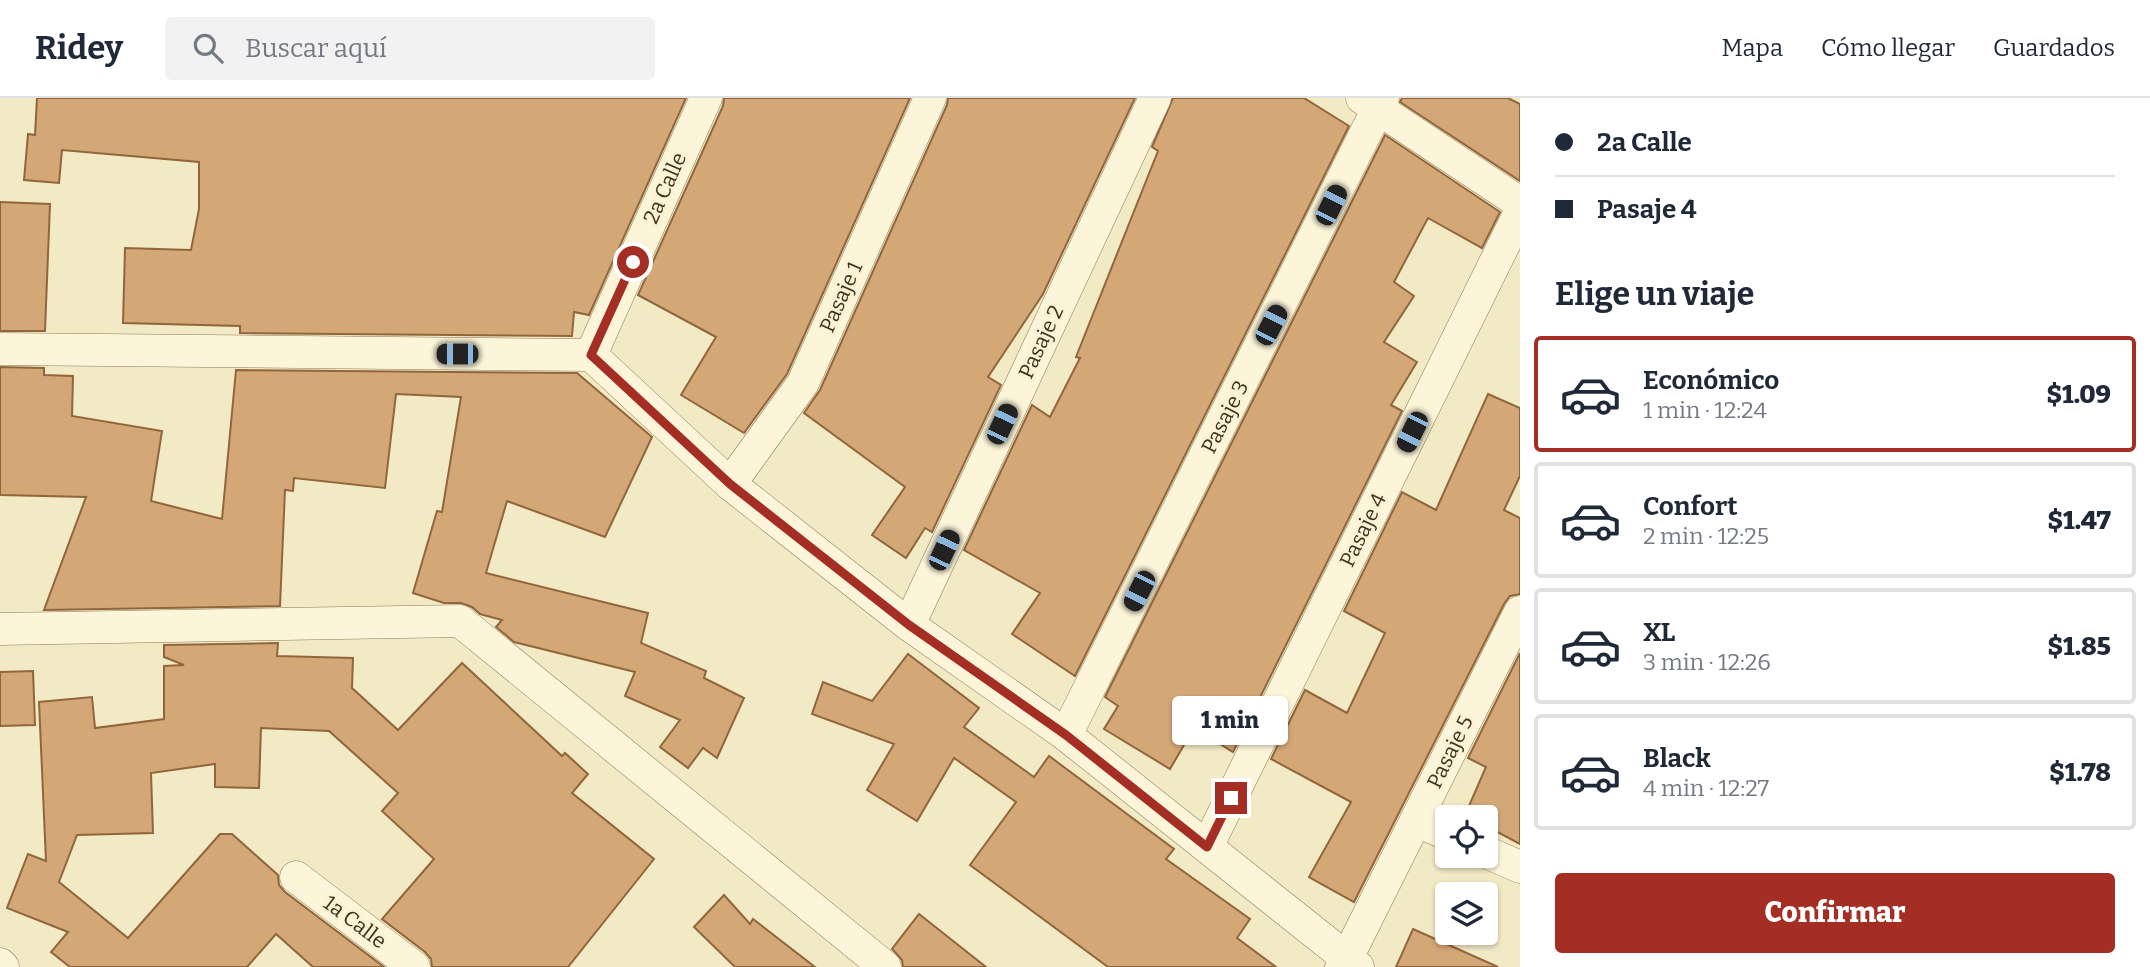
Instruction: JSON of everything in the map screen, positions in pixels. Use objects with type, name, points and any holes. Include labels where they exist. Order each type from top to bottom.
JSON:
[{"type":"street","name":"2a Calle","points":[[591,355],[706,98]]},
{"type":"street","name":"Pasaje 1","points":[[730,484],[803,383],[930,98]]},
{"type":"street","name":"Pasaje 2","points":[[909,625],[1154,98]]},
{"type":"street","points":[[1375,101],[1520,203]]},
{"type":"street","name":"Pasaje 3","points":[[1066,735],[1375,101]]},
{"type":"street","name":"Pasaje 4","points":[[1207,847],[1520,212]]},
{"type":"street","points":[[0,349],[591,355],[730,484],[909,625],[1066,735],[1349,964]]},
{"type":"street","name":"Pasaje 5","points":[[1349,964],[1520,612]]},
{"type":"street","points":[[0,629],[460,621],[886,967]]},
{"type":"street","points":[[1417,821],[1435,829]]},
{"type":"street","points":[[1498,857],[1520,867]]},
{"type":"street","name":"1a Calle","points":[[296,877],[414,967]]},
{"type":"building","points":[[37,98],[686,98],[589,315],[574,312],[572,336],[240,333],[240,326],[123,323],[125,248],[191,250],[199,209],[199,162],[62,150],[59,183],[24,180],[28,134],[35,135]]},
{"type":"building","points":[[724,98],[910,98],[787,374],[744,433],[681,395],[716,337],[638,295],[723,106]]},
{"type":"building","points":[[948,98],[1135,98],[1043,294],[988,377],[1001,385],[932,532],[925,528],[906,558],[872,535],[905,487],[804,413],[820,390]]},
{"type":"building","points":[[1173,98],[1304,98],[1349,126],[1075,676],[1012,634],[1040,593],[964,550],[1032,405],[1050,417],[1080,358],[1076,357],[1158,151],[1152,147]]},
{"type":"building","points":[[1402,98],[1508,98],[1520,104],[1520,181],[1400,102]]},
{"type":"building","points":[[1385,135],[1500,212],[1482,248],[1428,218],[1394,282],[1414,296],[1384,342],[1417,362],[1391,405],[1402,411],[1233,752],[1194,728],[1170,769],[1104,729],[1118,706],[1105,697]]},
{"type":"building","points":[[0,202],[50,204],[45,331],[0,331]]},
{"type":"building","points":[[0,367],[44,368],[44,375],[73,376],[72,416],[162,431],[151,501],[222,519],[236,370],[577,373],[652,437],[605,537],[507,501],[486,573],[648,613],[641,643],[706,671],[704,678],[744,698],[717,758],[703,748],[688,768],[660,747],[680,720],[625,696],[635,672],[514,642],[496,627],[502,620],[480,614],[461,603],[444,603],[413,593],[437,511],[442,512],[461,397],[396,394],[385,488],[294,478],[293,491],[285,490],[280,606],[44,610],[86,497],[0,495]]},
{"type":"building","points":[[1488,394],[1520,408],[1520,476],[1504,510],[1520,518],[1520,594],[1510,596],[1504,604],[1354,902],[1309,877],[1351,802],[1271,759],[1305,690],[1347,713],[1385,633],[1344,611],[1402,492],[1436,510]]},
{"type":"building","points":[[278,643],[277,656],[353,658],[352,688],[398,730],[462,663],[562,756],[565,753],[588,774],[572,793],[654,859],[568,967],[432,967],[431,959],[425,952],[382,919],[434,859],[382,811],[398,793],[329,731],[261,728],[259,788],[215,787],[215,764],[151,773],[153,833],[77,835],[59,882],[128,938],[220,834],[232,834],[278,875],[279,885],[285,892],[384,967],[313,967],[276,934],[247,967],[70,967],[51,952],[68,932],[7,908],[28,854],[46,861],[39,702],[92,697],[95,728],[164,719],[164,666],[184,665],[164,657],[164,645]]},
{"type":"building","points":[[1520,653],[1520,844],[1498,832],[1498,805],[1469,805],[1486,767],[1468,758]]},
{"type":"building","points":[[908,654],[979,708],[964,727],[1034,777],[1049,756],[1174,849],[1166,859],[1250,919],[1237,938],[1276,967],[1108,967],[970,865],[1016,802],[954,758],[917,821],[867,790],[894,744],[812,714],[823,682],[872,701]]},
{"type":"building","points":[[33,671],[35,725],[0,726],[0,672]]},
{"type":"building","points":[[724,895],[750,924],[753,919],[815,967],[735,967],[694,927]]},
{"type":"building","points":[[919,914],[986,967],[903,967],[902,960],[892,949]]},
{"type":"building","points":[[1413,929],[1435,939],[1435,945],[1449,945],[1498,967],[1396,967]]},
{"type":"route","points":[[633,262],[591,355],[730,484],[909,625],[1066,735],[1207,847],[1231,798]]}]
